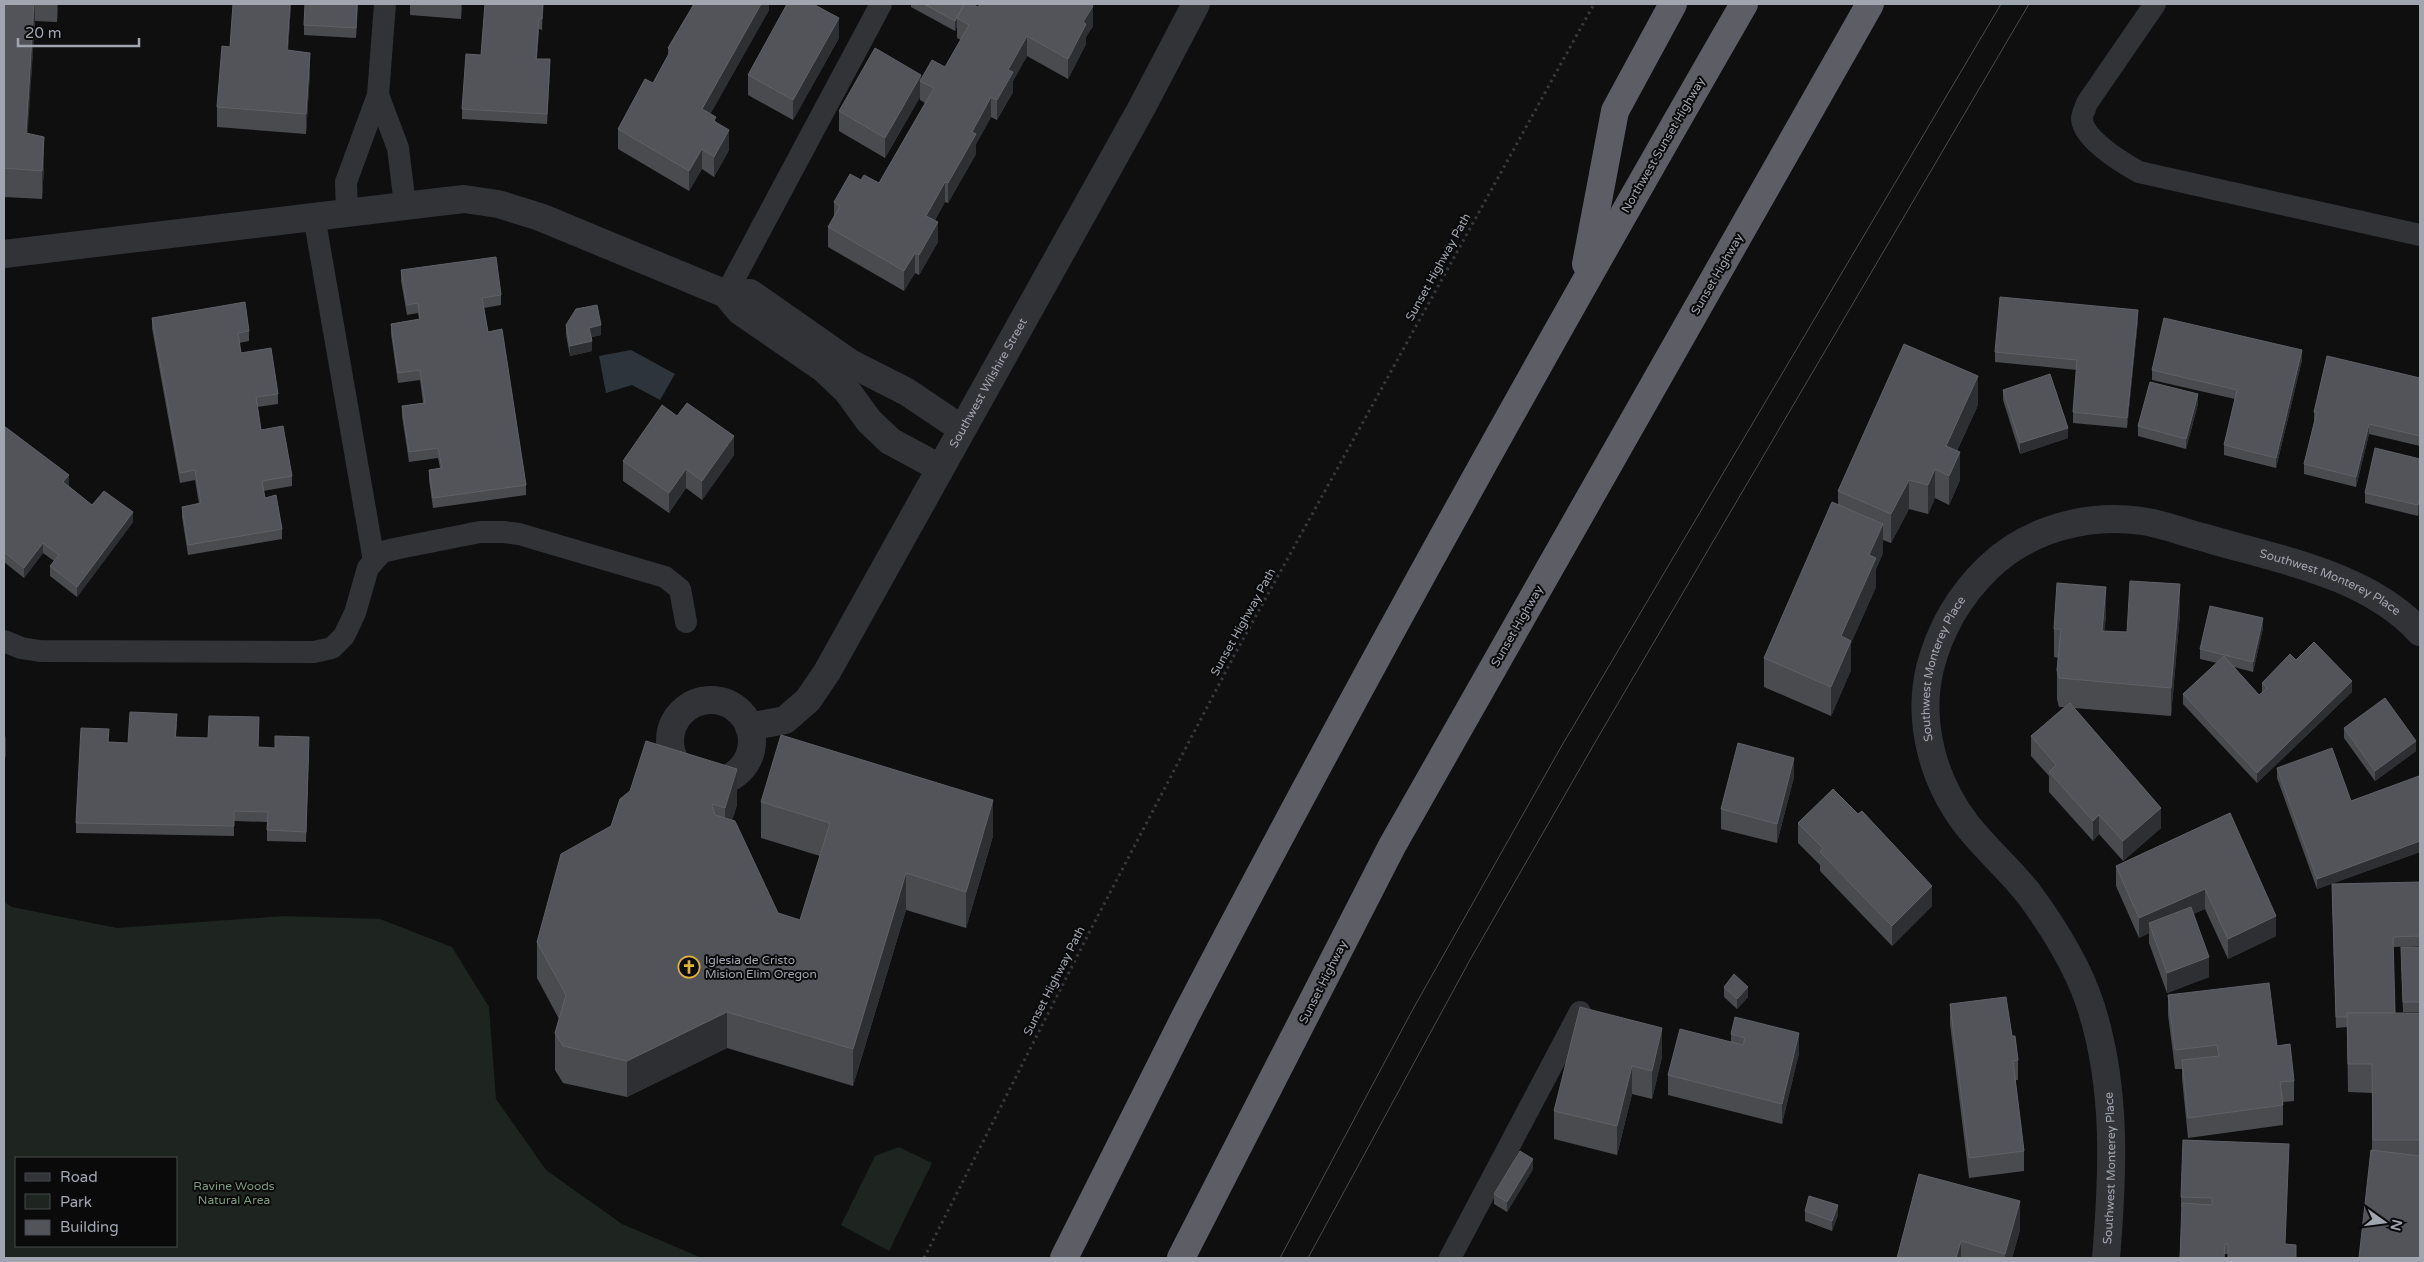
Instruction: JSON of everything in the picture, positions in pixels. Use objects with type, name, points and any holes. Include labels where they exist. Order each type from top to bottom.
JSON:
[{"type":"highway","points":[[1064,1258],[1186,1016],[1312,779],[1582,286],[1615,111],[1672,4]]},
{"type":"highway","name":"Northwest Sunset Highway","points":[[1582,286],[1744,4]]},
{"type":"highway","name":"Sunset Highway","points":[[1181,1258],[1392,846],[1870,4]]},
{"type":"street","name":"Southwest Wilshire Street","points":[[749,727],[785,720],[808,700],[827,672],[1151,92],[1196,4]]},
{"type":"street","points":[[4,254],[464,199],[498,204],[593,237],[726,294],[750,293],[850,363],[907,392],[962,429]]},
{"type":"street","points":[[726,294],[740,311],[824,369],[848,392],[869,421],[890,440],[940,468]]},
{"type":"street","name":"Southwest Monterey Place","points":[[2106,1258],[2112,1132],[2110,1089],[2102,1046],[2090,1004],[2073,964],[2052,927],[2027,892],[1968,827],[1955,808],[1935,768],[1926,715],[1928,678],[1941,634],[1951,614],[1963,595],[1994,561],[2032,537],[2076,522],[2120,518],[2165,525],[2337,578],[2391,607],[2420,632]]},
{"type":"lane","points":[[347,212],[346,182],[378,95],[385,4]]},
{"type":"lane","points":[[726,294],[881,4]]},
{"type":"lane","points":[[2155,4],[2087,103],[2082,118],[2085,128],[2114,158],[2139,172],[2420,235]]},
{"type":"lane","points":[[378,95],[398,148],[405,205]]},
{"type":"lane","points":[[314,216],[374,561]]},
{"type":"lane","points":[[4,641],[21,648],[40,651],[314,652],[332,648],[344,636],[355,613],[368,568],[382,552],[471,534],[504,532],[519,534],[664,577],[680,589],[686,622]]},
{"type":"lane","points":[[1450,1258],[1580,1012]]},
{"type":"path","name":"Sunset Highway Path","points":[[924,1258],[1090,929],[1236,652],[1594,4]]},
{"type":"green space","name":"Ravine Woods Natural Area","points":[[4,902],[12,907],[117,928],[284,916],[380,919],[452,947],[489,1007],[496,1099],[546,1170],[622,1224],[702,1258],[4,1258]]},
{"type":"green space","points":[[899,1147],[932,1163],[889,1251],[841,1225],[875,1156]]},
{"type":"shaded area","points":[[631,350],[675,374],[660,400],[632,385],[606,393],[599,356]]},
{"type":"building","points":[[4,4],[34,4],[26,133],[44,137],[42,171],[4,168]]},
{"type":"building","points":[[233,4],[290,4],[287,50],[310,53],[306,114],[217,107],[222,46],[230,47]]},
{"type":"building","points":[[305,4],[357,4],[356,28],[304,25]]},
{"type":"building","points":[[485,4],[543,4],[542,19],[539,19],[536,59],[550,59],[547,114],[462,109],[466,54],[481,55]]},
{"type":"building","points":[[694,4],[761,4],[702,109],[716,117],[714,121],[729,130],[714,157],[702,149],[689,171],[618,129],[645,79],[653,83],[671,50],[668,48]]},
{"type":"building","points":[[787,4],[813,4],[839,18],[793,100],[748,75]]},
{"type":"building","points":[[924,4],[964,4],[955,21]]},
{"type":"building","points":[[965,4],[972,4],[978,7],[980,4],[1089,4],[1093,6],[1083,22],[1086,24],[1068,59],[1027,36],[1008,70],[1013,72],[997,100],[991,97],[972,132],[976,134],[948,183],[945,182],[926,216],[938,222],[919,255],[915,253],[904,271],[828,227],[840,206],[834,202],[850,174],[861,180],[864,175],[879,183],[934,88],[920,81],[932,60],[945,67],[969,25],[957,18]]},
{"type":"building","points":[[875,48],[921,75],[885,138],[839,111]]},
{"type":"building","points":[[496,257],[501,295],[482,298],[488,332],[502,329],[526,485],[433,498],[429,470],[442,468],[438,448],[409,452],[402,406],[425,403],[420,370],[398,373],[391,324],[420,319],[418,303],[407,305],[401,270]]},
{"type":"building","points":[[2000,297],[2138,310],[2127,418],[2073,412],[2077,360],[1995,352]]},
{"type":"building","points":[[245,302],[249,331],[238,333],[241,353],[271,348],[278,394],[256,397],[261,430],[283,426],[292,476],[262,481],[265,498],[276,495],[282,529],[188,545],[182,507],[201,503],[195,470],[180,473],[152,318]]},
{"type":"building","points":[[597,305],[601,325],[589,328],[592,341],[570,346],[566,325],[576,309]]},
{"type":"building","points":[[2164,318],[2302,350],[2276,458],[2224,445],[2237,390],[2152,370]]},
{"type":"building","points":[[1904,344],[1978,376],[1946,446],[1960,452],[1949,476],[1935,469],[1928,485],[1909,480],[1891,514],[1838,491]]},
{"type":"building","points":[[2327,356],[2420,378],[2420,436],[2369,424],[2356,477],[2304,464],[2317,412],[2314,412]]},
{"type":"building","points":[[2050,374],[2068,428],[2020,443],[2003,390]]},
{"type":"building","points":[[2150,382],[2198,394],[2186,439],[2138,426]]},
{"type":"building","points":[[687,403],[734,436],[702,481],[686,469],[669,493],[623,461],[662,405],[677,416]]},
{"type":"building","points":[[4,426],[69,475],[63,482],[92,505],[104,491],[133,512],[77,587],[50,566],[59,555],[43,543],[24,568],[4,552]]},
{"type":"building","points":[[2375,448],[2420,459],[2420,496],[2418,505],[2365,493]]},
{"type":"building","points":[[1832,502],[1883,524],[1869,555],[1876,558],[1841,636],[1851,641],[1831,687],[1764,658]]},
{"type":"building","points":[[2130,581],[2180,584],[2171,688],[2059,678],[2057,670],[2061,629],[2054,629],[2057,583],[2106,587],[2102,631],[2127,632]]},
{"type":"building","points":[[2210,606],[2263,618],[2253,662],[2200,649]]},
{"type":"building","points":[[2314,642],[2352,681],[2257,773],[2183,694],[2224,656],[2259,695],[2267,688],[2262,683],[2290,654],[2296,660]]},
{"type":"building","points":[[2385,698],[2416,741],[2375,771],[2344,728]]},
{"type":"building","points":[[2070,703],[2161,808],[2123,841],[2099,815],[2093,821],[2049,772],[2056,765],[2031,736]]},
{"type":"building","points":[[130,712],[177,714],[175,737],[208,738],[209,716],[259,717],[258,747],[275,748],[275,736],[309,737],[306,832],[267,830],[268,812],[234,811],[234,826],[76,823],[81,728],[109,729],[108,742],[128,743]]},
{"type":"building","points":[[781,735],[993,800],[966,892],[906,873],[853,1049],[727,1012],[627,1061],[563,1046],[555,1033],[566,995],[537,942],[561,854],[611,826],[620,799],[630,791],[646,741],[737,769],[725,808],[712,804],[715,815],[735,821],[778,913],[800,920],[830,823],[761,802]]},
{"type":"building","points":[[1738,743],[1794,758],[1777,824],[1721,809]]},
{"type":"building","points":[[2332,748],[2351,801],[2419,776],[2420,841],[2317,879],[2277,768]]},
{"type":"building","points":[[1833,789],[1858,814],[1862,811],[1932,886],[1892,926],[1820,852],[1823,848],[1798,823]]},
{"type":"building","points":[[2230,813],[2276,916],[2228,939],[2205,889],[2139,918],[2116,866]]},
{"type":"building","points":[[2420,882],[2420,936],[2393,937],[2395,1013],[2347,1013],[2347,1017],[2336,1017],[2332,884]]},
{"type":"building","points":[[2191,907],[2209,957],[2167,973],[2149,923]]},
{"type":"building","points":[[2401,947],[2420,947],[2420,1002],[2403,1002]]},
{"type":"building","points":[[1734,974],[1748,987],[1737,999],[1724,987]]},
{"type":"building","points":[[2269,983],[2277,1046],[2290,1044],[2294,1081],[2280,1082],[2283,1105],[2188,1118],[2182,1060],[2219,1056],[2217,1045],[2175,1050],[2168,995]]},
{"type":"building","points":[[2006,997],[2012,1036],[2015,1036],[2018,1060],[2013,1061],[2024,1151],[1969,1158],[1950,1004]]},
{"type":"building","points":[[1580,1007],[1662,1028],[1652,1071],[1632,1066],[1617,1126],[1554,1111]]},
{"type":"building","points":[[2347,1013],[2420,1013],[2420,1140],[2373,1140],[2372,1064],[2348,1064]]},
{"type":"building","points":[[1735,1017],[1799,1033],[1782,1104],[1668,1075],[1680,1029],[1743,1045],[1745,1038],[1731,1034]]},
{"type":"building","points":[[2183,1140],[2289,1144],[2285,1244],[2296,1245],[2296,1258],[2228,1258],[2228,1244],[2225,1244],[2224,1258],[2180,1258],[2182,1203],[2212,1205],[2212,1198],[2181,1197]]},
{"type":"building","points":[[2371,1150],[2420,1156],[2420,1258],[2359,1258]]},
{"type":"building","points":[[1520,1151],[1533,1159],[1507,1202],[1494,1194]]},
{"type":"building","points":[[1919,1174],[2020,1201],[2005,1254],[1961,1241],[1956,1258],[1897,1258]]},
{"type":"building","points":[[1809,1196],[1838,1205],[1832,1221],[1805,1211]]},
{"type":"tram line","points":[[1280,1258],[1413,1009],[1561,747],[2001,4]]},
{"type":"tram line","points":[[1308,1258],[1471,958],[1597,739],[2029,4]]},
{"type":"place","name":"Iglesia de Cristo Mision Elim Oregon","points":[[689,967]]}]
